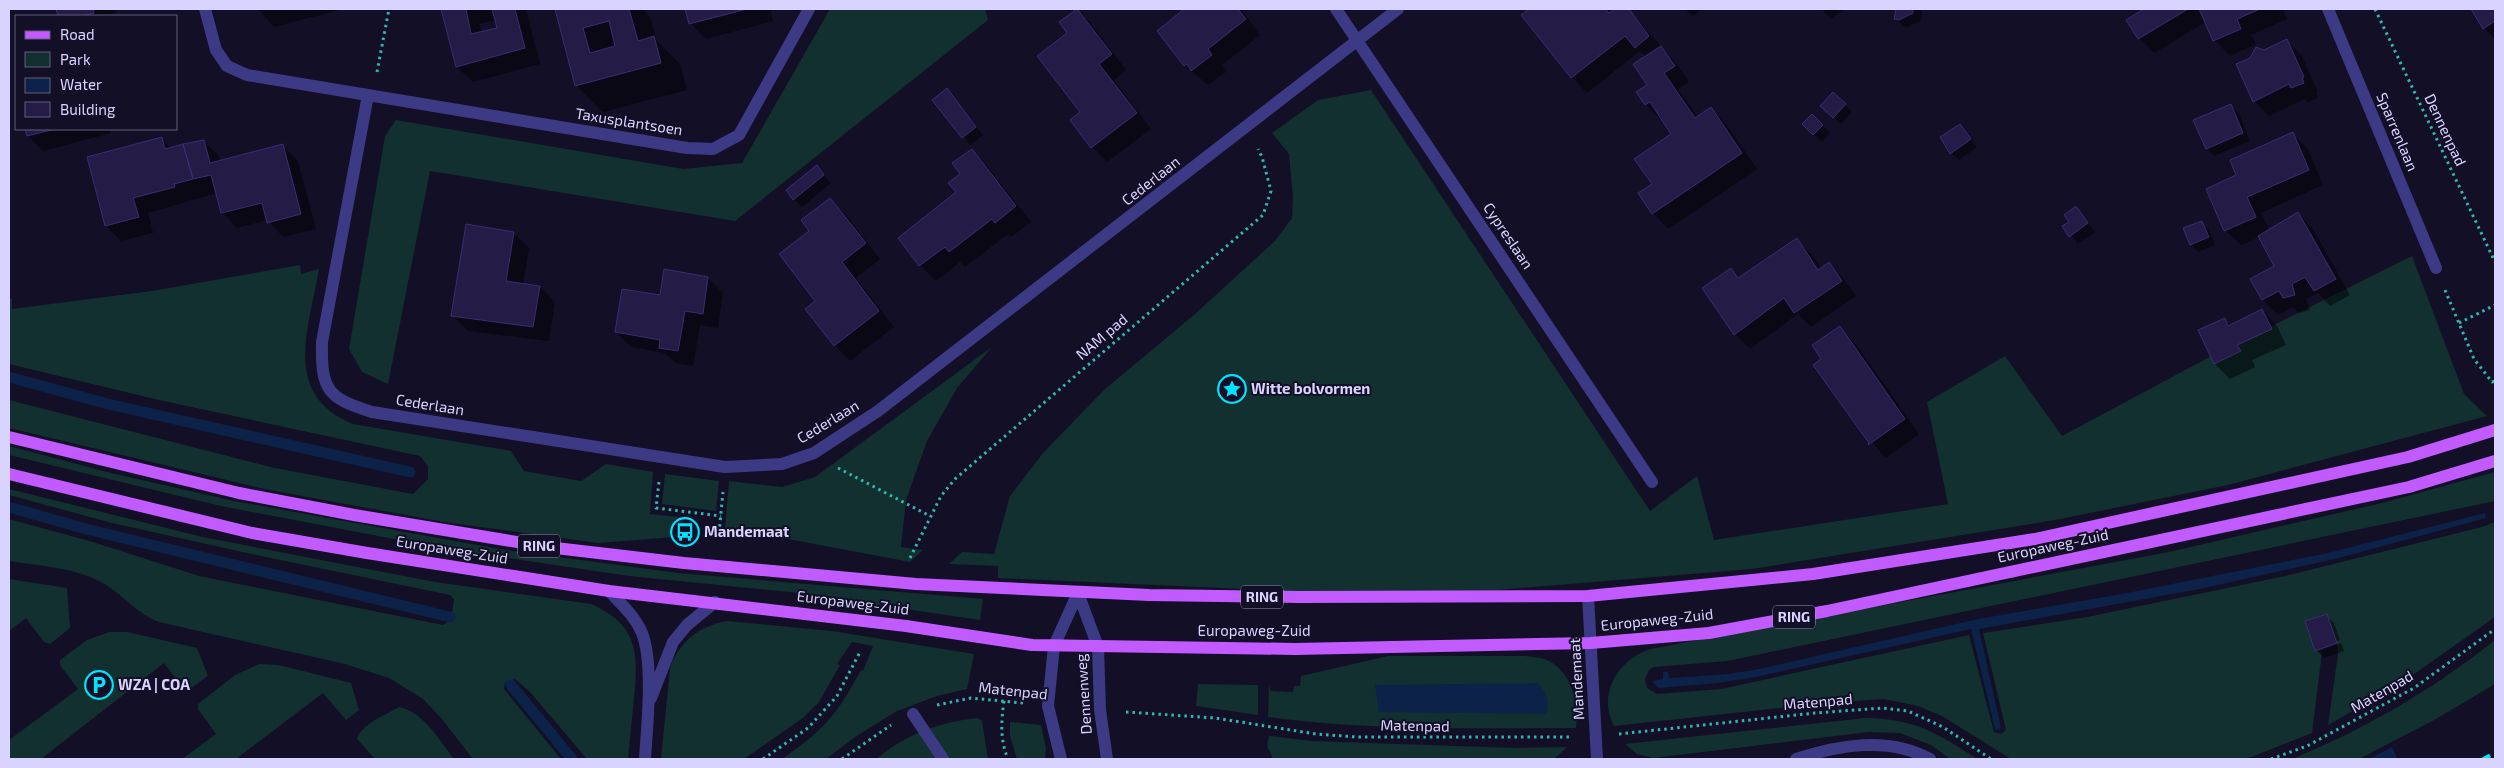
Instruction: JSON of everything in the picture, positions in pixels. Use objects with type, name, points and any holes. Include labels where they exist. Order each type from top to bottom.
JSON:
[{"type":"main road","name":"Europaweg-Zuid","points":[[9,437],[238,493],[354,516],[547,548],[916,584],[1078,593],[1299,597],[1588,596],[1813,574],[2035,539],[2408,457],[2495,430]]},
{"type":"main road","name":"Europaweg-Zuid","points":[[9,474],[252,533],[609,591],[715,602],[906,626],[982,639],[1054,646],[1295,649],[1591,643],[1709,633],[1827,611],[2409,487],[2495,461]]},
{"type":"street","name":"Taxusplantsoen","points":[[205,9],[216,50],[227,66],[247,75],[678,146],[713,149],[739,135],[809,9]]},
{"type":"street","name":"Cypreslaan","points":[[1336,9],[1652,482]]},
{"type":"street","name":"Cederlaan","points":[[368,95],[322,342],[322,366],[330,393],[348,405],[372,412],[661,458],[725,467],[782,464],[814,453],[878,411],[1398,9]]},
{"type":"street","name":"Sparrenlaan","points":[[2328,9],[2436,268]]},
{"type":"street","points":[[609,591],[632,614],[642,634],[649,702],[644,759]]},
{"type":"street","name":"Dennenweg","points":[[1061,759],[1048,706],[1054,646],[1078,593]]},
{"type":"street","name":"Dennenweg","points":[[1078,593],[1098,647],[1100,710],[1107,759]]},
{"type":"street","name":"Mandemaat","points":[[1588,596],[1597,759]]},
{"type":"street","points":[[649,702],[673,642],[687,625],[715,602]]},
{"type":"street","points":[[913,714],[943,759]]},
{"type":"street","points":[[1796,759],[1820,751],[1858,745],[1912,750],[1930,759]]},
{"type":"path","points":[[368,95],[379,68],[388,9]]},
{"type":"path","name":"Dennenpad","points":[[2375,9],[2495,262]]},
{"type":"path","name":"NAM pad","points":[[909,559],[930,516],[946,490],[981,455],[1263,215],[1271,191],[1262,157],[1246,128]]},
{"type":"path","points":[[2436,268],[2474,359],[2492,382],[2495,381]]},
{"type":"path","points":[[2459,322],[2495,305]]},
{"type":"path","points":[[814,453],[830,464],[930,516]]},
{"type":"path","points":[[661,458],[656,508],[721,516]]},
{"type":"path","points":[[719,534],[723,490]]},
{"type":"path","name":"Matenpad","points":[[2271,759],[2307,746],[2414,688],[2495,629]]},
{"type":"path","points":[[763,759],[808,728],[826,709],[837,696],[860,652]]},
{"type":"path","name":"Matenpad","points":[[842,759],[888,727],[913,714],[946,702],[971,698],[1048,706]]},
{"type":"path","points":[[1004,701],[1001,730],[1003,745],[1008,759]]},
{"type":"path","name":"Matenpad","points":[[1100,710],[1215,718],[1316,734],[1357,737],[1503,738],[1596,736],[1883,708],[1908,711],[1943,727],[1991,759]]},
{"type":"green space","points":[[830,9],[985,9],[988,20],[735,221],[430,171],[388,384],[362,372],[349,349],[385,136],[396,120],[683,169],[742,163]]},
{"type":"green space","points":[[1371,90],[1650,511],[1697,476],[1714,540],[1948,504],[1927,402],[2005,356],[2062,436],[2202,361],[2412,256],[2464,394],[2487,416],[2228,485],[2055,520],[1752,569],[1497,590],[1354,594],[998,578],[998,566],[949,564],[962,552],[994,554],[1010,496],[1043,453],[1104,390],[1195,314],[1275,241],[1292,218],[1293,197],[1289,154],[1272,133],[1318,100]]},
{"type":"green space","points":[[300,265],[301,274],[319,269],[306,336],[305,358],[308,378],[316,396],[330,411],[353,424],[511,451],[524,471],[581,481],[606,464],[653,472],[650,514],[689,518],[688,526],[681,525],[680,535],[675,535],[675,537],[598,543],[444,522],[264,489],[9,428],[9,400],[275,468],[413,494],[428,479],[428,466],[420,456],[159,400],[9,364],[9,298],[12,299],[12,309],[152,291]]},
{"type":"green space","points":[[992,347],[957,388],[927,441],[906,500],[901,547],[923,550],[910,562],[757,533],[725,529],[729,481],[782,487],[815,477]]},
{"type":"green space","points":[[9,446],[111,473],[234,501],[499,549],[678,573],[983,599],[980,620],[790,592],[629,576],[441,548],[221,506],[9,455]]},
{"type":"green space","points":[[2495,472],[2495,501],[1727,661],[1654,667],[1649,670],[1645,679],[1647,688],[1657,694],[1721,689],[1969,635],[1994,732],[2001,734],[2006,730],[1983,633],[2087,617],[2285,576],[2482,527],[2495,522],[2495,617],[2403,682],[2328,725],[2338,654],[2337,643],[2327,614],[2306,621],[2315,650],[2322,652],[2312,733],[2251,757],[2241,759],[2011,759],[1942,716],[1918,706],[1884,699],[1826,703],[1614,726],[1609,714],[1609,690],[1620,670],[1628,661],[1650,649],[2169,552],[2382,503]]},
{"type":"green space","points":[[665,474],[719,481],[716,511],[662,504]]},
{"type":"green space","points":[[9,489],[203,537],[435,582],[591,604],[618,621],[632,641],[635,653],[636,667],[628,759],[587,759],[530,692],[515,679],[505,683],[504,689],[561,759],[473,759],[441,718],[423,699],[389,678],[345,664],[159,622],[150,618],[107,586],[89,576],[66,570],[9,561],[9,519],[93,542],[199,576],[443,625],[451,620],[454,599],[450,595],[112,523],[9,495]]},
{"type":"green space","points":[[9,579],[67,588],[70,628],[50,644],[44,642],[26,618],[9,631]]},
{"type":"green space","points":[[727,621],[832,631],[974,654],[967,689],[937,696],[897,711],[858,735],[826,759],[782,759],[819,730],[844,699],[861,670],[863,671],[873,646],[852,642],[837,664],[840,665],[819,702],[803,718],[744,759],[661,759],[670,668],[674,658],[685,643],[699,631]]},
{"type":"green space","points":[[109,632],[127,632],[197,648],[208,676],[191,688],[184,689],[164,663],[41,759],[10,759],[9,740],[78,689],[60,665],[60,660],[87,640]]},
{"type":"green space","points":[[2495,640],[2495,684],[2436,719],[2359,759],[2292,759],[2346,735],[2398,707],[2448,675]]},
{"type":"green space","points":[[1388,656],[1525,656],[1544,659],[1561,670],[1572,688],[1577,718],[1576,728],[1383,727],[1268,717],[1269,685],[1271,691],[1293,692],[1294,686],[1300,686],[1301,676]]},
{"type":"green space","points":[[259,664],[279,665],[351,683],[359,710],[346,720],[323,693],[236,759],[182,759],[216,734],[198,709],[198,704],[235,675]]},
{"type":"green space","points":[[1198,684],[1258,685],[1258,715],[1196,706]]},
{"type":"green space","points":[[399,707],[408,710],[423,721],[454,759],[375,759],[357,739],[369,724]]},
{"type":"green space","points":[[978,718],[982,721],[988,759],[877,759],[887,750],[911,736],[951,722]]},
{"type":"green space","points":[[1865,718],[1912,724],[1937,734],[1977,759],[1950,759],[1931,745],[1900,733],[1868,732],[1653,758],[1637,754],[1625,744]]},
{"type":"green space","points":[[1010,722],[1041,725],[1046,748],[1045,759],[1017,759],[1010,736]]},
{"type":"green space","points":[[1269,736],[1311,741],[1516,748],[1567,747],[1554,759],[1273,759],[1267,746]]},
{"type":"water","points":[[2485,513],[2486,518],[2339,558],[2200,589],[1979,629],[2001,728],[1999,730],[1995,729],[1971,629],[1756,677],[1718,683],[1658,688],[1652,681],[1663,679],[1663,672],[1668,672],[1669,678],[1728,674],[1759,669],[1978,619],[2127,593],[2328,553]]},
{"type":"water","points":[[1537,683],[1543,689],[1546,697],[1548,706],[1546,714],[1379,712],[1375,685]]},
{"type":"water","points":[[2392,747],[2397,758],[2369,759]]},
{"type":"building","points":[[56,9],[93,9],[94,13],[87,15],[58,15]]},
{"type":"building","points":[[441,9],[466,9],[471,34],[497,28],[492,9],[515,9],[525,48],[456,67]]},
{"type":"building","points":[[555,9],[629,9],[638,41],[654,36],[661,63],[575,86]],"holes":[[[609,21],[615,46],[590,53],[583,28]]]},
{"type":"building","points":[[685,9],[747,9],[689,24]]},
{"type":"building","points":[[1077,9],[1112,54],[1099,64],[1137,113],[1091,148],[1070,120],[1080,112],[1037,56],[1067,33],[1059,22]]},
{"type":"building","points":[[1184,9],[1238,9],[1246,19],[1208,49],[1212,55],[1191,71],[1187,64],[1184,66],[1157,31]]},
{"type":"building","points":[[1529,9],[1605,9],[1609,13],[1615,9],[1629,9],[1649,36],[1635,48],[1625,36],[1571,78],[1521,15]]},
{"type":"building","points":[[1896,9],[1913,9],[1913,13],[1899,20],[1894,19]]},
{"type":"building","points":[[2144,9],[2188,9],[2138,39],[2126,20]]},
{"type":"building","points":[[2199,9],[2260,9],[2237,19],[2241,29],[2213,41]]},
{"type":"building","points":[[2471,9],[2495,9],[2495,21],[2483,29]]},
{"type":"building","points":[[2287,39],[2304,77],[2302,78],[2304,83],[2291,88],[2289,84],[2253,102],[2236,64],[2250,58],[2256,47],[2264,50]]},
{"type":"building","points":[[1661,46],[1675,66],[1664,73],[1695,118],[1711,107],[1742,153],[1652,214],[1638,193],[1652,184],[1634,159],[1671,134],[1650,102],[1645,105],[1636,92],[1647,85],[1633,64]]},
{"type":"building","points":[[947,88],[976,127],[962,138],[932,100]]},
{"type":"building","points":[[1833,92],[1846,104],[1833,118],[1820,106]]},
{"type":"building","points":[[2231,104],[2243,133],[2206,149],[2193,120]]},
{"type":"building","points":[[1812,114],[1823,125],[1813,135],[1802,124]]},
{"type":"building","points":[[1960,124],[1971,139],[1950,154],[1940,137]]},
{"type":"building","points":[[25,130],[51,130],[27,136]]},
{"type":"building","points":[[2293,132],[2309,170],[2247,197],[2256,217],[2224,231],[2206,189],[2236,175],[2230,160]]},
{"type":"building","points":[[162,137],[165,149],[183,144],[193,179],[174,184],[175,187],[133,198],[139,217],[105,226],[87,157]]},
{"type":"building","points":[[204,140],[210,163],[283,144],[301,214],[267,223],[262,203],[221,213],[211,175],[193,179],[183,144]]},
{"type":"building","points":[[972,149],[1016,206],[995,223],[992,219],[949,252],[945,247],[919,266],[898,238],[956,192],[948,183],[960,174],[952,163]]},
{"type":"building","points":[[817,165],[824,175],[793,200],[786,190]]},
{"type":"building","points":[[830,198],[866,243],[842,262],[879,311],[834,346],[805,309],[815,301],[779,254],[809,231],[801,220]]},
{"type":"building","points":[[2076,206],[2088,223],[2069,237],[2062,226],[2069,222],[2064,215]]},
{"type":"building","points":[[2298,212],[2336,279],[2314,291],[2305,277],[2292,284],[2295,295],[2283,298],[2279,291],[2262,300],[2250,279],[2274,266],[2258,236]]},
{"type":"building","points":[[2202,221],[2209,237],[2190,245],[2183,228]]},
{"type":"building","points":[[466,224],[514,232],[506,281],[540,286],[533,327],[451,316]]},
{"type":"building","points":[[1797,238],[1818,270],[1829,262],[1842,281],[1794,313],[1784,298],[1734,335],[1702,288],[1731,268],[1738,278]]},
{"type":"building","points":[[664,269],[708,277],[703,314],[685,311],[678,351],[659,348],[660,340],[615,332],[622,289],[660,295]]},
{"type":"building","points":[[2262,309],[2272,329],[2237,345],[2241,351],[2214,364],[2198,330],[2225,318],[2228,326]]},
{"type":"building","points":[[1840,326],[1905,419],[1868,445],[1869,443],[1813,365],[1821,359],[1812,345]]},
{"type":"building","points":[[2327,614],[2337,643],[2315,651],[2305,621]]},
{"type":"waterway","points":[[9,377],[108,404],[410,472]]},
{"type":"waterway","points":[[9,507],[86,529],[450,617]]},
{"type":"waterway","points":[[511,685],[572,759]]},
{"type":"railway","points":[[2483,759],[2495,753]]},
{"type":"place","name":"Witte bolvormen","points":[[1232,389]]},
{"type":"place","name":"Mandemaat","points":[[685,532]]},
{"type":"place","name":"WZA | COA","points":[[99,685]]}]
